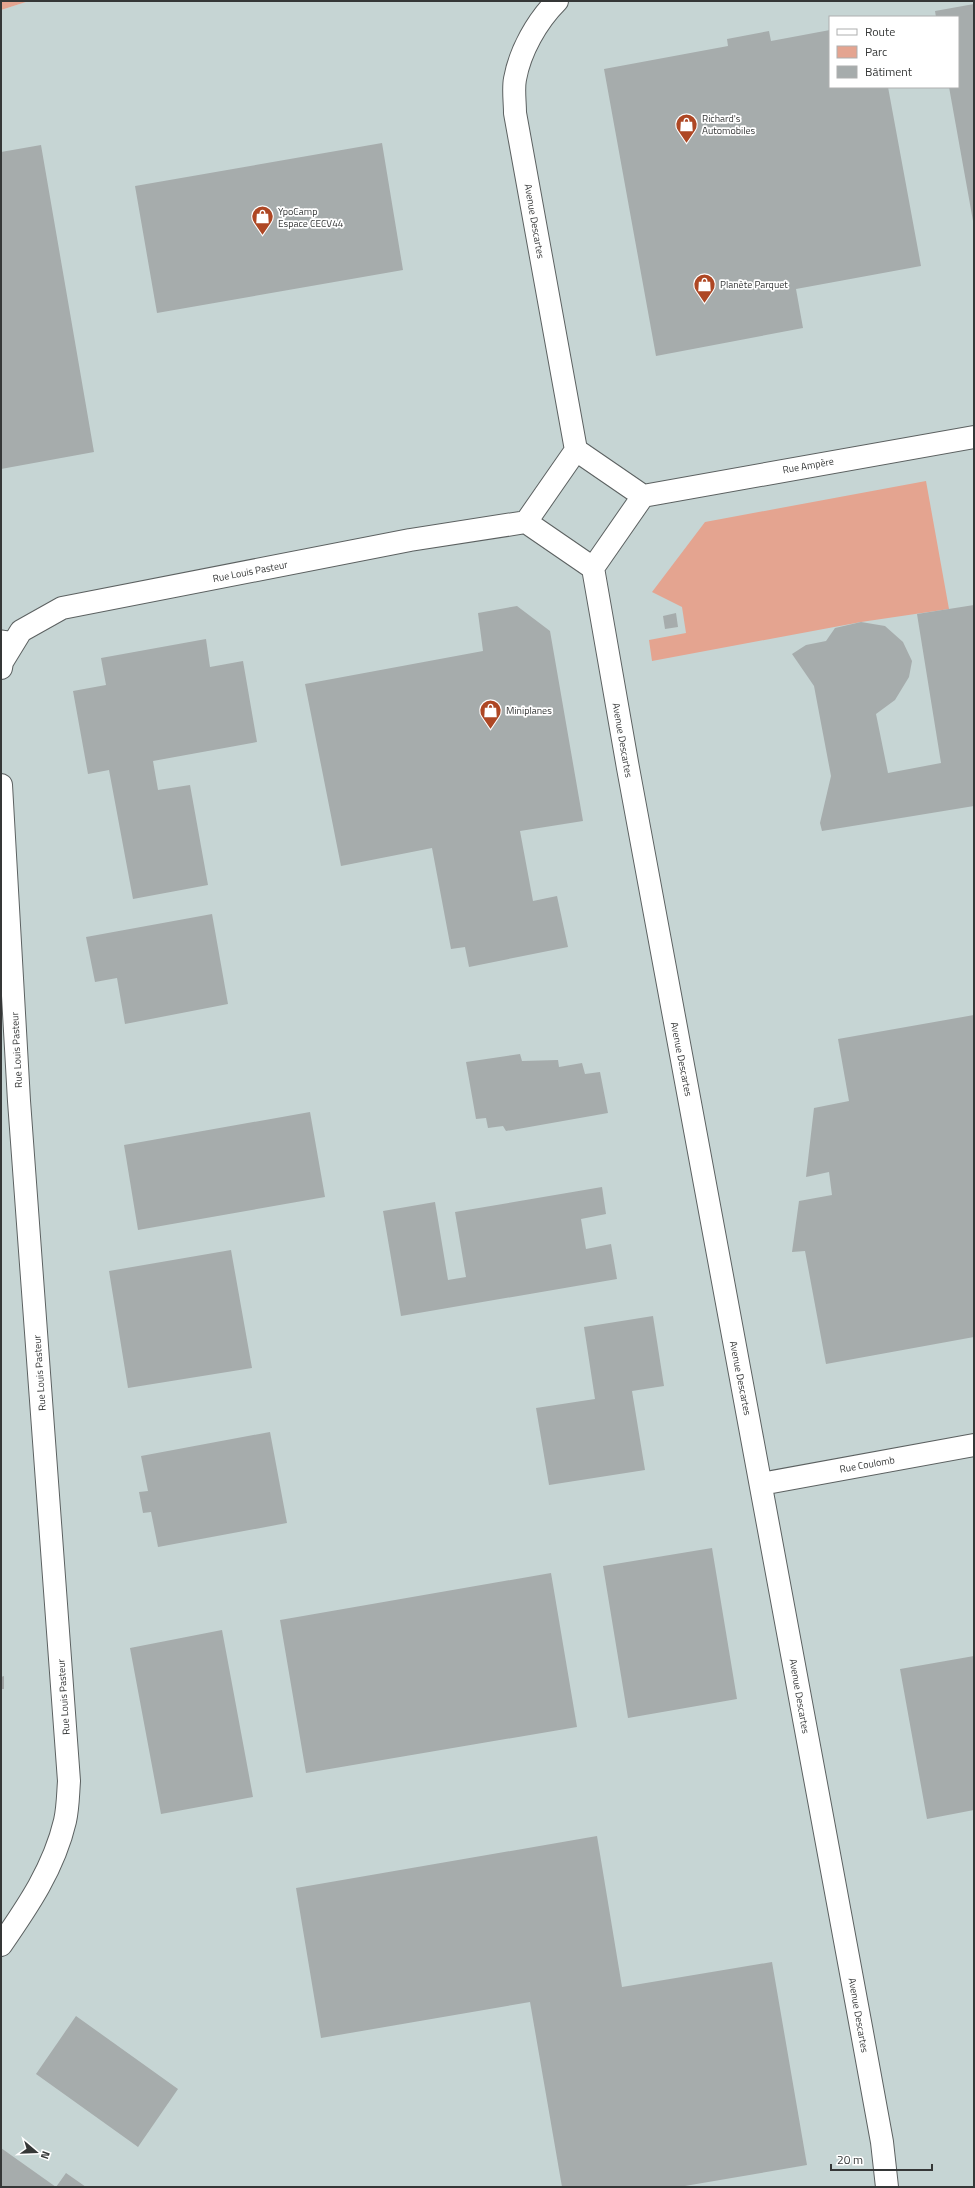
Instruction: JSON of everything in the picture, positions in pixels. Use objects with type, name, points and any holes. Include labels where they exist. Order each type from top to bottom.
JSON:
[{"type":"street","name":"Avenue Descartes","points":[[557,1],[546,12],[528,42],[515,79],[515,113],[576,450]]},
{"type":"street","name":"Rue Ampère","points":[[643,496],[974,437]]},
{"type":"street","points":[[576,450],[643,496],[593,568],[526,522],[576,450]]},
{"type":"street","name":"Rue Louis Pasteur","points":[[1,668],[8,639],[62,608],[410,540],[526,522]]},
{"type":"street","name":"Avenue Descartes","points":[[593,568],[875,2104],[887,2187]]},
{"type":"street","name":"Rue Louis Pasteur","points":[[1,785],[19,1101],[69,1781],[66,1820],[53,1860],[30,1903],[1,1945]]},
{"type":"street","name":"Rue Coulomb","points":[[761,1484],[974,1445]]},
{"type":"shaded area","points":[[29,1],[974,1],[974,2187],[1,2187],[1,10]]},
{"type":"green space","points":[[1,1],[29,1],[1,10]]},
{"type":"green space","points":[[926,481],[949,609],[861,622],[652,661],[649,640],[686,633],[682,607],[652,592],[705,522]]},
{"type":"building","points":[[974,4],[974,221],[949,88],[959,88],[959,16],[936,16],[935,11]]},
{"type":"building","points":[[829,30],[829,88],[888,88],[921,266],[796,289],[803,328],[656,356],[604,69],[728,46],[727,39],[769,31],[771,41]]},
{"type":"building","points":[[382,143],[403,270],[157,313],[135,186]]},
{"type":"building","points":[[41,145],[94,452],[1,469],[1,152]]},
{"type":"building","points":[[974,605],[974,806],[822,831],[820,823],[831,776],[814,686],[792,654],[806,645],[826,641],[835,628],[861,622],[885,626],[903,642],[912,661],[909,677],[895,700],[876,714],[888,773],[941,763],[917,614]]},
{"type":"building","points":[[517,606],[550,631],[583,821],[520,831],[533,901],[557,896],[568,947],[469,967],[465,947],[451,949],[432,848],[341,866],[305,684],[483,651],[478,613]]},
{"type":"building","points":[[676,613],[678,627],[665,629],[663,616]]},
{"type":"building","points":[[206,639],[210,667],[243,661],[257,742],[153,761],[158,790],[190,785],[208,885],[133,899],[109,770],[88,774],[73,691],[106,685],[101,658]]},
{"type":"building","points":[[212,914],[228,1004],[125,1024],[117,978],[95,982],[86,937]]},
{"type":"building","points":[[974,1015],[974,1337],[826,1364],[805,1251],[792,1252],[799,1201],[832,1195],[829,1172],[806,1177],[814,1108],[849,1101],[838,1039]]},
{"type":"building","points":[[520,1054],[522,1061],[558,1060],[559,1067],[582,1063],[585,1074],[600,1072],[608,1113],[506,1131],[503,1126],[488,1128],[486,1118],[476,1119],[466,1062]]},
{"type":"building","points":[[310,1112],[325,1197],[138,1230],[124,1145]]},
{"type":"building","points":[[602,1187],[606,1214],[581,1219],[586,1249],[611,1244],[617,1279],[401,1316],[383,1211],[435,1202],[448,1280],[466,1277],[455,1212]]},
{"type":"building","points":[[231,1250],[252,1368],[128,1388],[109,1271]]},
{"type":"building","points":[[653,1316],[664,1386],[632,1391],[645,1470],[549,1485],[536,1408],[595,1399],[584,1327]]},
{"type":"building","points":[[270,1432],[287,1523],[158,1547],[151,1512],[143,1513],[139,1492],[148,1491],[141,1456]]},
{"type":"building","points":[[712,1548],[737,1699],[628,1718],[603,1566]]},
{"type":"building","points":[[551,1573],[577,1727],[306,1773],[280,1620]]},
{"type":"building","points":[[222,1630],[253,1797],[161,1814],[130,1648]]},
{"type":"building","points":[[974,1656],[974,1810],[927,1819],[900,1669]]},
{"type":"building","points":[[4,1676],[4,1689],[1,1689],[1,1677]]},
{"type":"building","points":[[597,1836],[622,1987],[772,1962],[807,2165],[679,2187],[562,2187],[530,2002],[321,2038],[296,1888]]},
{"type":"building","points":[[76,2016],[178,2089],[138,2147],[36,2074]]},
{"type":"building","points":[[1,2148],[56,2187],[1,2187]]},
{"type":"building","points":[[66,2173],[86,2187],[56,2187]]},
{"type":"place","name":"Richard's Automobiles","points":[[686,144]]},
{"type":"place","name":"YpoCamp Espace CECV44","points":[[263,236]]},
{"type":"place","name":"Planète Parquet","points":[[704,304]]},
{"type":"place","name":"Miniplanes","points":[[491,730]]}]
